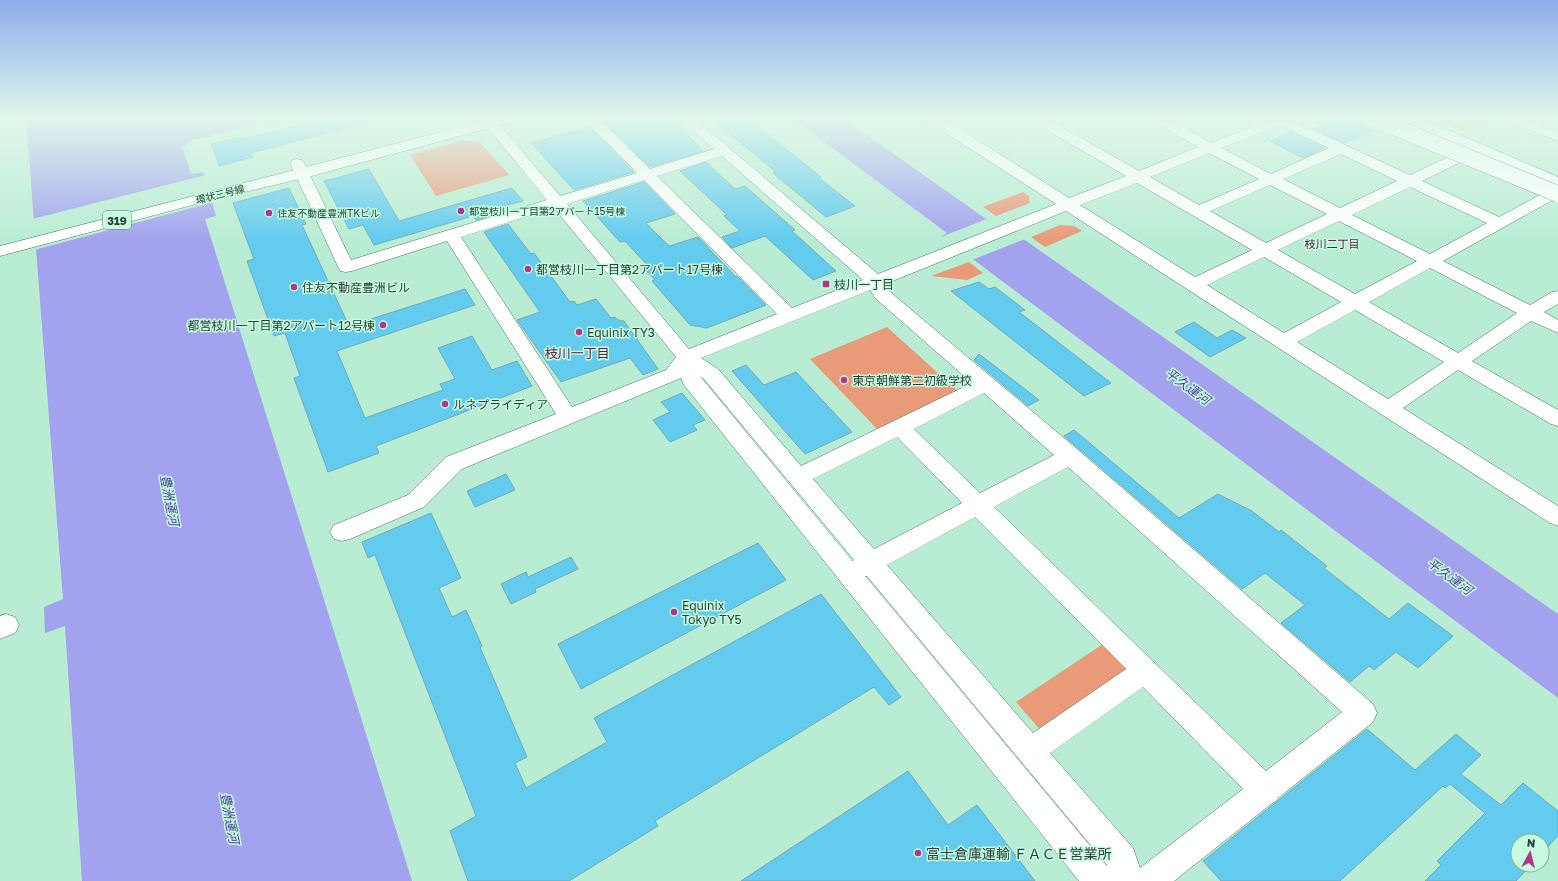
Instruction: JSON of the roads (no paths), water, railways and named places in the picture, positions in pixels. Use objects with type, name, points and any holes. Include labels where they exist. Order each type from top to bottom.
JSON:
[{"type":"main road","name":"環状三号線","points":[[299,168],[330,159]]},
{"type":"main road","name":"環状三号線","points":[[0,240],[18,240],[335,159]]},
{"type":"main road","points":[[1478,159],[1558,190]]},
{"type":"main road","points":[[1479,159],[1558,190]]},
{"type":"main road","points":[[1485,159],[1558,190]]},
{"type":"main road","points":[[1493,159],[1558,190]]},
{"type":"main road","name":"環状三号線","points":[[0,251],[18,240]]},
{"type":"street","points":[[521,159],[686,357],[711,374],[1122,860],[1129,881]]},
{"type":"street","points":[[631,159],[789,316]]},
{"type":"street","points":[[299,168],[346,267],[698,159]]},
{"type":"street","points":[[733,159],[875,281],[881,294],[1070,456],[1363,713],[1266,791],[1149,881]]},
{"type":"street","points":[[996,159],[1558,517]]},
{"type":"street","points":[[1108,159],[1557,416]]},
{"type":"street","points":[[342,532],[416,501],[454,463],[673,375],[686,357],[1181,159]]},
{"type":"street","points":[[1232,159],[1558,327]]},
{"type":"street","points":[[1198,211],[1317,159]]},
{"type":"street","points":[[1362,159],[1499,223]]},
{"type":"street","points":[[1192,285],[1455,159]]},
{"type":"street","points":[[1282,342],[1558,190]]},
{"type":"street","points":[[451,235],[568,418]]},
{"type":"street","points":[[1387,409],[1458,360],[1558,296]]},
{"type":"street","points":[[686,357],[691,380],[1095,876],[1106,881]]},
{"type":"street","points":[[798,477],[986,384]]},
{"type":"street","points":[[900,427],[1266,791]]},
{"type":"street","points":[[848,574],[1070,456]]},
{"type":"street","points":[[1030,751],[1145,671]]},
{"type":"water","name":"豊洲運河","points":[[29,159],[186,159],[191,174],[203,172],[216,216],[205,219],[412,881],[82,881],[65,626],[45,633],[44,607],[63,599]]},
{"type":"water","name":"平久運河","points":[[847,159],[901,159],[986,219],[992,217],[1558,614],[1558,698],[942,236],[947,233]]},
{"type":"place","name":"都営枝川一丁目第2アパート15号棟","points":[[461,211]]},
{"type":"place","name":"住友不動産豊洲TKビル","points":[[269,213]]},
{"type":"place","name":"都営枝川一丁目第2アパート17号棟","points":[[528,269]]},
{"type":"place","name":"枝川一丁目","points":[[826,284]]},
{"type":"place","name":"住友不動産豊洲ビル","points":[[294,287]]},
{"type":"place","name":"都営枝川一丁目第2アパート12号棟","points":[[383,325]]},
{"type":"place","name":"Equinix TY3","points":[[579,332]]},
{"type":"place","name":"東京朝鮮第二初級学校","points":[[844,380]]},
{"type":"place","name":"ルネプライディア","points":[[445,404]]},
{"type":"place","name":"Equinix Tokyo TY5","points":[[674,612]]},
{"type":"place","name":"富士倉庫運輸 ＦＡＣＥ営業所","points":[[918,853]]},
{"type":"district","name":"枝川二丁目","points":[[1332,243]]},
{"type":"district","name":"枝川一丁目","points":[[577,353]]}]
